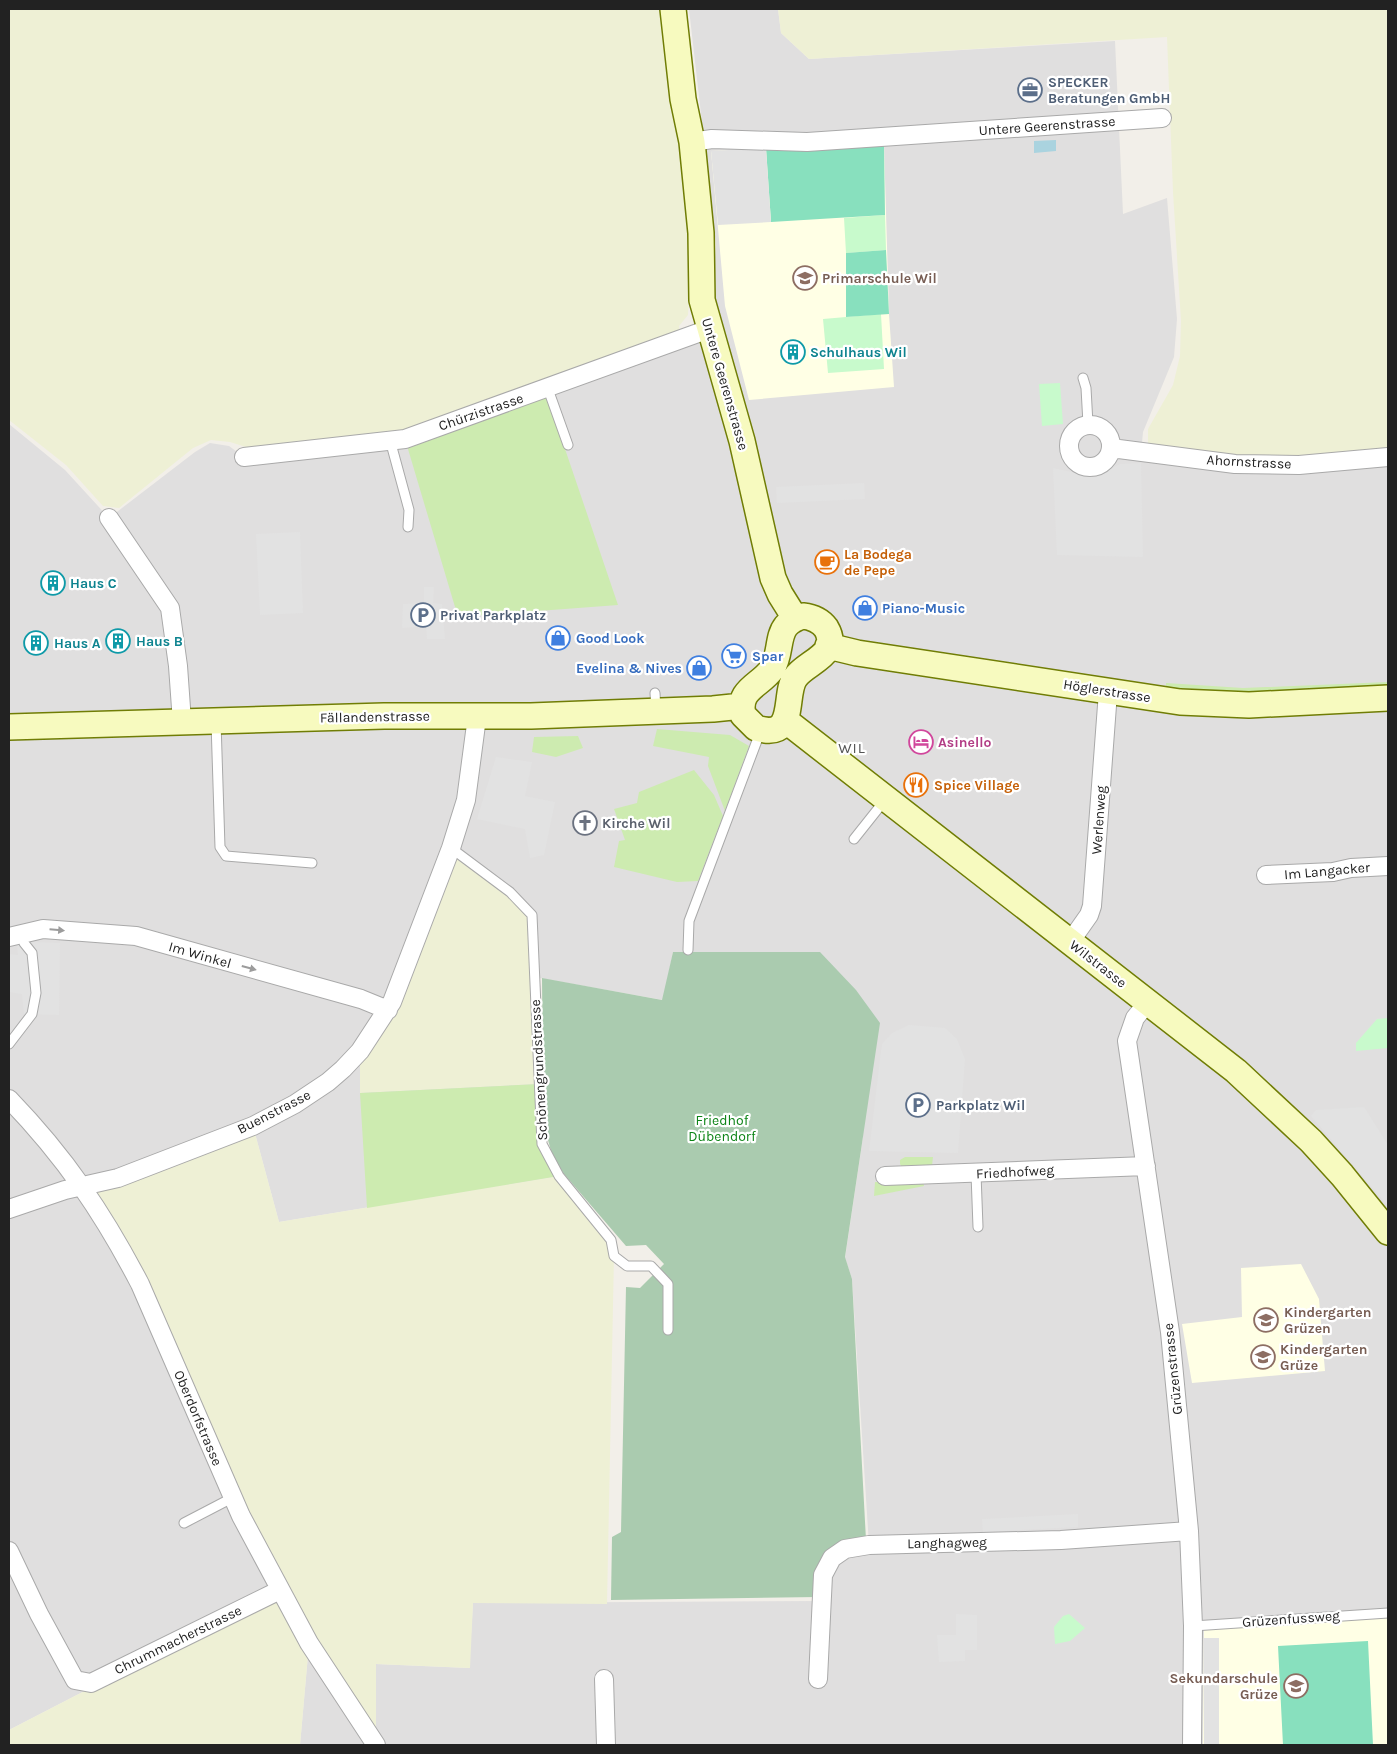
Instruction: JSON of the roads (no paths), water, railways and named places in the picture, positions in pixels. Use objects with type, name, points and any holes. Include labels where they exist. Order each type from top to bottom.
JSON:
[{"type":"main road","name":"Untere Geerenstrasse","points":[[673,9],[683,99],[692,142],[701,232],[700,286],[709,329],[742,440],[773,578],[780,594],[795,618]]},
{"type":"main road","points":[[809,617],[820,622],[828,632],[828,646],[819,660],[799,672],[794,678],[789,691],[789,710],[785,720],[774,729],[761,730],[746,720],[742,706],[747,691],[764,678],[774,665],[780,651],[783,631],[795,618],[809,617]]},
{"type":"main road","name":"Höglerstrasse","points":[[828,646],[869,655],[1180,702],[1224,705],[1388,698]]},
{"type":"main road","name":"Fällandenstrasse","points":[[9,727],[425,715],[477,717],[656,702],[712,709],[742,706]]},
{"type":"main road","name":"Wilstrasse","points":[[785,720],[1236,1071],[1272,1103],[1342,1175],[1388,1232]]},
{"type":"street","name":"Untere Geerenstrasse","points":[[692,142],[712,140],[807,142],[1162,118]]},
{"type":"street","name":"Chürzistrasse","points":[[244,457],[406,439],[709,329]]},
{"type":"street","points":[[1088,424],[1105,431],[1109,436],[1111,448],[1105,461],[1092,467],[1084,467],[1072,459],[1069,440],[1076,429],[1088,424]]},
{"type":"street","name":"Ahornstrasse","points":[[1111,448],[1235,464],[1300,464],[1388,457]]},
{"type":"street","points":[[109,518],[170,608],[178,666],[182,722]]},
{"type":"street","name":"Werlenweg","points":[[1070,942],[1089,915],[1092,906],[1108,692]]},
{"type":"street","name":"Buenstrasse","points":[[9,1209],[83,1186],[118,1178],[253,1126],[295,1104],[328,1082],[343,1069],[360,1051],[388,1010],[451,848],[466,800],[477,717]]},
{"type":"street","name":"Im Langacker","points":[[1266,875],[1333,872],[1351,868],[1388,866]]},
{"type":"street","name":"Im Winkel","points":[[15,935],[43,929],[136,936],[361,999],[388,1010]]},
{"type":"street","name":"Grüzenstrasse","points":[[1148,1002],[1135,1018],[1127,1041],[1170,1332],[1189,1531],[1193,1626],[1192,1745]]},
{"type":"street","name":"Oberdorfstrasse","points":[[9,1099],[44,1136],[83,1186],[103,1216],[140,1284],[232,1498],[309,1643],[376,1745]]},
{"type":"street","name":"Friedhofweg","points":[[884,1176],[976,1174],[1146,1166]]},
{"type":"street","name":"Langhagweg","points":[[818,1679],[823,1575],[832,1558],[845,1549],[869,1545],[1062,1540],[1189,1531]]},
{"type":"street","name":"Chrummacherstrasse","points":[[9,1551],[39,1614],[75,1680],[91,1683],[280,1590]]},
{"type":"street","points":[[604,1679],[606,1745]]},
{"type":"lane","points":[[1083,378],[1086,388],[1088,424]]},
{"type":"lane","points":[[548,389],[568,446]]},
{"type":"lane","points":[[390,440],[409,510],[408,527]]},
{"type":"lane","points":[[216,722],[220,847],[226,856],[312,862]]},
{"type":"lane","points":[[688,950],[690,921],[761,730]]},
{"type":"lane","points":[[854,839],[886,799]]},
{"type":"lane","name":"Schönengrundstrasse","points":[[451,848],[510,892],[532,915],[542,1144],[559,1176],[610,1240],[614,1256],[627,1266],[651,1266],[668,1284],[668,1330]]},
{"type":"lane","points":[[9,1044],[32,1014],[36,993],[32,954],[15,935]]},
{"type":"lane","points":[[976,1174],[978,1226]]},
{"type":"lane","points":[[184,1522],[232,1498]]},
{"type":"lane","name":"Grüzenfussweg","points":[[1193,1626],[1388,1613]]},
{"type":"water","points":[[1056,140],[1056,151],[1034,153],[1034,141]]},
{"type":"place","name":"SPECKER Beratungen GmbH","points":[[1030,90]]},
{"type":"place","name":"Primarschule Wil","points":[[805,278]]},
{"type":"place","name":"Schulhaus Wil","points":[[793,352]]},
{"type":"place","name":"La Bodega de Pepe","points":[[827,562]]},
{"type":"place","name":"Haus C","points":[[53,583]]},
{"type":"place","name":"Piano-Music","points":[[865,608]]},
{"type":"place","name":"Privat Parkplatz","points":[[423,615]]},
{"type":"place","name":"Good Look","points":[[558,638]]},
{"type":"place","name":"Haus B","points":[[118,641]]},
{"type":"place","name":"Haus A","points":[[36,643]]},
{"type":"place","name":"Spar","points":[[734,656]]},
{"type":"place","name":"Evelina & Nives","points":[[699,668]]},
{"type":"place","name":"Asinello","points":[[921,742]]},
{"type":"place","name":"Spice Village","points":[[916,785]]},
{"type":"place","name":"Kirche Wil","points":[[585,823]]},
{"type":"place","name":"Parkplatz Wil","points":[[918,1105]]},
{"type":"place","name":"Kindergarten Grüzen","points":[[1266,1320]]},
{"type":"place","name":"Kindergarten Grüze","points":[[1263,1357]]},
{"type":"place","name":"Sekundarschule Grüze","points":[[1296,1686]]},
{"type":"district","name":"WIL","points":[[852,748]]},
{"type":"park label","name":"Friedhof Dübendorf","points":[[722,1128]]}]
